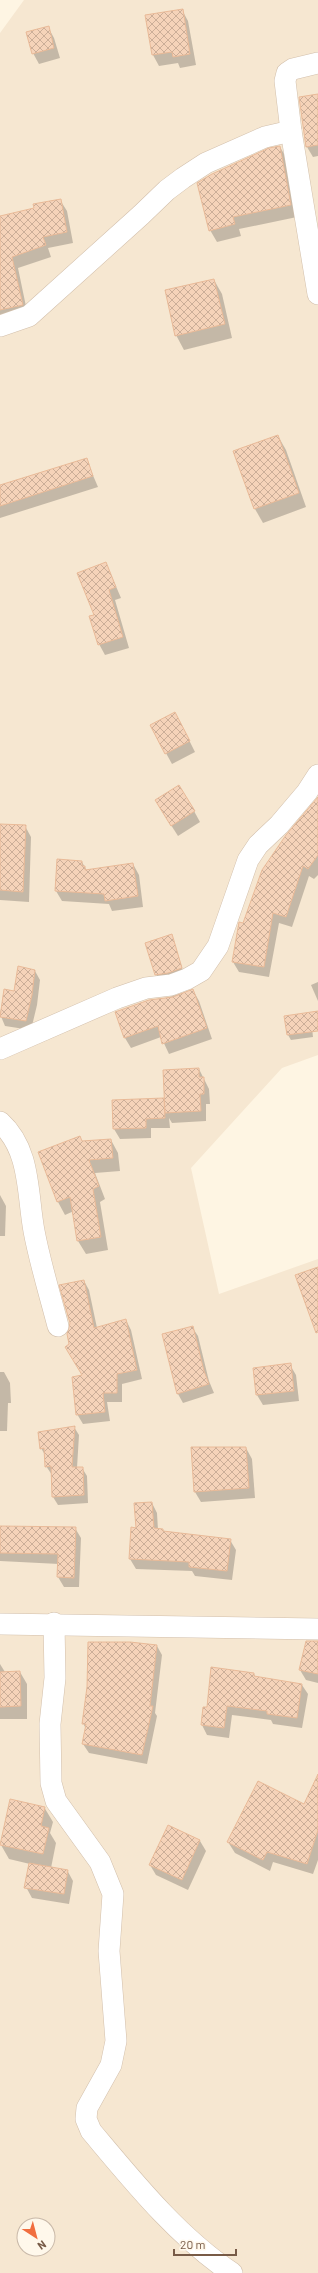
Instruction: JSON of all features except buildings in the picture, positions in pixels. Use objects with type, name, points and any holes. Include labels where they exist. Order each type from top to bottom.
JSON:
[{"type":"street","points":[[318,63],[293,69],[287,73],[285,81],[291,131],[318,294]]},
{"type":"street","points":[[0,326],[29,316],[167,190],[183,178],[206,163],[265,137],[291,131]]},
{"type":"street","points":[[0,1049],[116,998],[146,988],[171,985],[187,979],[201,971],[218,946],[248,860],[258,845],[279,825],[307,792],[318,775]]},
{"type":"street","points":[[0,1122],[13,1138],[26,1167],[34,1231],[58,1326]]},
{"type":"street","points":[[0,1624],[54,1623],[318,1628]]},
{"type":"street","points":[[54,1623],[55,1678],[50,1724],[50,1783],[56,1801],[100,1862],[113,1894],[109,1951],[116,2041],[111,2065],[87,2108],[86,2119],[91,2131],[144,2193],[194,2242],[232,2273]]},
{"type":"shaded area","points":[[24,0],[318,0],[318,1055],[282,1068],[191,1168],[219,1294],[318,1259],[318,2273],[0,2273],[0,33]]}]
